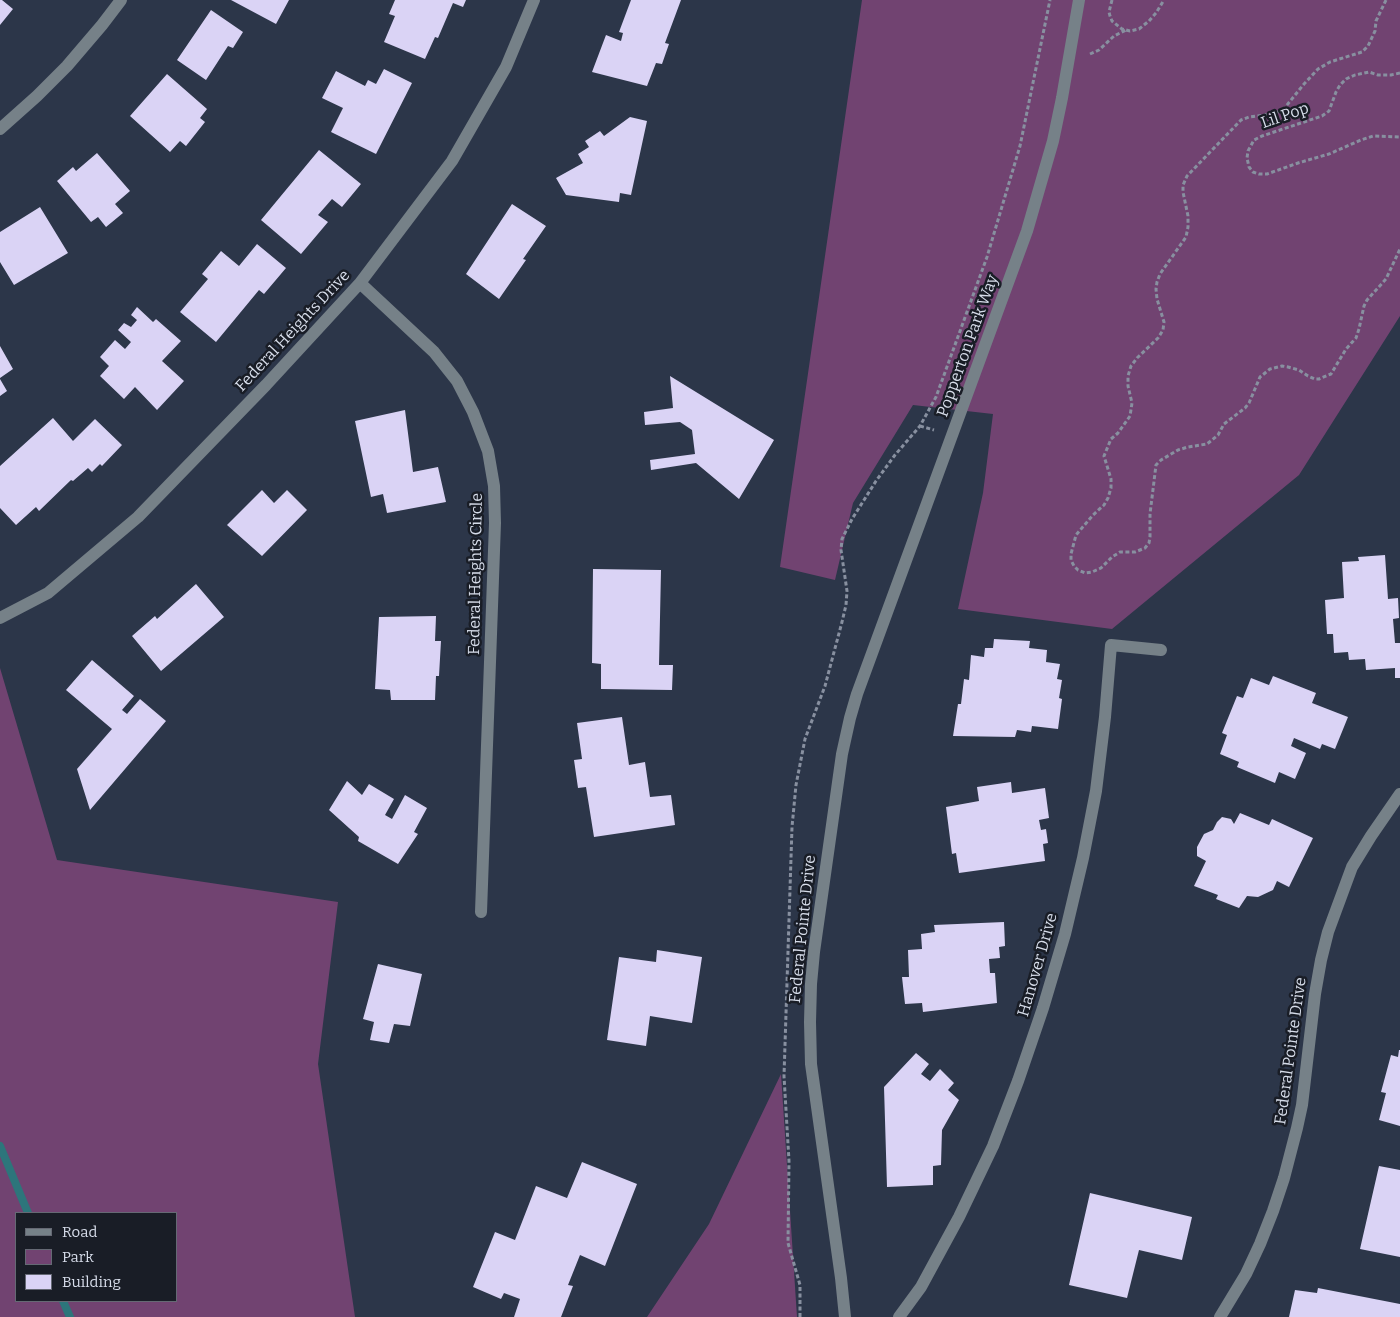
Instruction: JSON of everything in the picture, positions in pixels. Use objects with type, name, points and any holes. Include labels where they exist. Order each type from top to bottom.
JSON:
[{"type":"street","points":[[0,129],[67,66],[121,0]]},
{"type":"street","name":"Federal Heights Drive","points":[[0,618],[48,593],[138,517],[266,385],[360,283],[452,161],[506,67],[534,0]]},
{"type":"street","name":"Popperton Park Way","points":[[857,694],[1027,231],[1053,140],[1079,0]]},
{"type":"street","name":"Federal Heights Circle","points":[[360,283],[434,352],[458,381],[473,412],[488,451],[494,486],[495,523],[481,912]]},
{"type":"street","name":"Hanover Drive","points":[[900,1317],[921,1287],[959,1218],[988,1155],[1018,1081],[1043,1008],[1065,934],[1083,858],[1097,781],[1112,645],[1161,650]]},
{"type":"street","name":"Federal Pointe Drive","points":[[845,1317],[811,1064],[810,1022],[814,952],[842,754],[857,694]]},
{"type":"street","name":"Federal Pointe Drive","points":[[1220,1317],[1246,1274],[1260,1244],[1286,1170],[1302,1105],[1314,994],[1320,960],[1328,932],[1352,868],[1370,836],[1400,794]]},
{"type":"path","points":[[1112,0],[1110,16],[1122,29],[1130,31],[1144,26],[1156,13],[1164,0]]},
{"type":"path","points":[[1386,0],[1376,21],[1374,36],[1362,52],[1330,62],[1318,69],[1283,110],[1241,120],[1187,176],[1182,192],[1188,216],[1186,237],[1160,274],[1157,282],[1157,299],[1164,322],[1163,330],[1158,338],[1131,366],[1128,376],[1132,403],[1130,416],[1118,433],[1111,439],[1104,456],[1111,479],[1111,488],[1104,505],[1076,535],[1070,554],[1074,566],[1085,573],[1092,572],[1101,568],[1120,552],[1135,552],[1145,548],[1149,543],[1150,537],[1150,514],[1156,465],[1178,450],[1206,444],[1212,440],[1224,424],[1245,408],[1264,372],[1288,366],[1318,380],[1331,374],[1346,349],[1356,338],[1367,300],[1386,279],[1400,250]]},
{"type":"path","points":[[1069,56],[1088,55],[1099,50],[1114,36],[1126,30]]},
{"type":"path","name":"Lil Pop","points":[[1400,73],[1391,75],[1369,72],[1346,79],[1340,84],[1329,111],[1322,116],[1254,140],[1248,151],[1248,167],[1258,174],[1267,174],[1329,154],[1373,136],[1400,137]]},
{"type":"path","points":[[920,426],[934,430]]},
{"type":"green space","points":[[862,0],[1400,0],[1400,316],[1299,475],[1112,629],[958,609],[983,493],[993,414],[913,405],[853,503],[835,580],[780,567]]},
{"type":"green space","points":[[0,668],[57,860],[338,902],[318,1064],[355,1317],[0,1317]]},
{"type":"green space","points":[[781,1074],[797,1317],[647,1317],[709,1224]]},
{"type":"building","points":[[0,0],[13,9],[0,25]]},
{"type":"building","points":[[231,0],[289,0],[276,24]]},
{"type":"building","points":[[395,0],[466,0],[463,7],[453,3],[438,38],[435,37],[425,59],[384,42],[395,16],[389,14]]},
{"type":"building","points":[[631,0],[681,0],[665,43],[669,44],[662,64],[656,63],[647,86],[592,72],[606,35],[621,41],[623,33],[619,32]]},
{"type":"building","points":[[211,10],[243,32],[233,48],[228,46],[206,80],[177,60]]},
{"type":"building","points":[[384,69],[412,83],[376,154],[331,132],[343,108],[322,98],[336,71],[365,86],[368,80],[376,84]]},
{"type":"building","points":[[167,74],[207,109],[200,118],[205,122],[186,146],[180,141],[170,152],[130,116]]},
{"type":"building","points":[[630,117],[647,121],[631,195],[620,193],[619,202],[566,195],[556,178],[583,163],[578,154],[589,147],[585,141],[600,131],[604,136]]},
{"type":"building","points":[[319,150],[361,184],[342,207],[332,199],[318,215],[328,222],[301,254],[261,220]]},
{"type":"building","points":[[97,153],[130,191],[115,204],[123,213],[106,227],[98,217],[91,222],[57,181],[73,167],[76,171]]},
{"type":"building","points":[[512,204],[546,226],[523,259],[526,260],[499,299],[466,274]]},
{"type":"building","points":[[40,207],[68,253],[14,285],[0,262],[0,232]]},
{"type":"building","points":[[257,244],[286,268],[264,294],[259,290],[216,342],[180,312],[208,279],[202,274],[221,251],[239,266]]},
{"type":"building","points":[[137,307],[153,322],[156,319],[181,341],[162,361],[184,381],[157,410],[135,387],[124,399],[100,376],[109,366],[100,357],[115,340],[125,349],[131,342],[118,330],[124,323],[131,327],[137,320],[131,315]]},
{"type":"building","points":[[0,346],[13,369],[0,378]]},
{"type":"building","points":[[670,376],[774,440],[739,499],[696,463],[651,470],[650,460],[695,454],[692,430],[680,422],[645,425],[644,412],[673,408]]},
{"type":"building","points":[[0,379],[7,391],[0,396]]},
{"type":"building","points":[[405,410],[413,472],[438,467],[446,502],[387,513],[383,494],[371,497],[355,421]]},
{"type":"building","points":[[53,418],[73,441],[95,419],[122,445],[102,466],[100,464],[92,472],[88,468],[73,481],[71,480],[39,511],[36,507],[16,525],[0,508],[0,466]]},
{"type":"building","points":[[262,490],[274,503],[287,490],[307,510],[262,556],[227,525]]},
{"type":"building","points":[[1385,555],[1388,599],[1398,598],[1399,618],[1393,619],[1395,643],[1400,643],[1400,678],[1395,678],[1395,668],[1366,670],[1365,659],[1349,660],[1348,652],[1334,653],[1333,634],[1327,634],[1325,600],[1344,598],[1342,562],[1359,561],[1358,557]]},
{"type":"building","points":[[593,569],[661,570],[659,665],[673,665],[672,690],[601,689],[601,664],[592,663]]},
{"type":"building","points":[[196,584],[224,617],[161,671],[132,636],[155,616],[157,619]]},
{"type":"building","points":[[436,616],[435,641],[441,641],[439,676],[436,676],[435,700],[391,700],[390,690],[375,689],[379,617]]},
{"type":"building","points":[[994,639],[1030,641],[1029,648],[1047,650],[1046,662],[1060,664],[1057,679],[1062,680],[1059,698],[1062,699],[1058,729],[1032,726],[1031,732],[1017,730],[1015,737],[953,736],[958,704],[961,704],[964,679],[969,680],[971,655],[984,657],[985,648],[993,648]]},
{"type":"building","points":[[92,660],[134,696],[122,710],[127,714],[140,699],[166,721],[90,810],[77,769],[112,729],[66,690]]},
{"type":"building","points":[[1273,676],[1316,693],[1312,703],[1348,717],[1335,749],[1322,744],[1320,749],[1294,738],[1291,746],[1306,753],[1295,779],[1279,772],[1275,783],[1237,767],[1239,762],[1220,754],[1227,735],[1222,733],[1237,696],[1243,698],[1251,678],[1269,685]]},
{"type":"building","points":[[622,717],[629,765],[645,762],[650,797],[671,795],[675,825],[594,837],[586,787],[578,788],[574,760],[582,759],[577,723]]},
{"type":"building","points":[[347,781],[362,795],[369,784],[394,799],[385,815],[392,819],[405,795],[427,808],[414,832],[418,834],[398,864],[358,841],[359,837],[329,810]]},
{"type":"building","points":[[1011,782],[1012,793],[1045,788],[1049,818],[1039,820],[1041,830],[1046,829],[1048,843],[1043,844],[1045,861],[959,873],[956,853],[952,854],[946,807],[979,801],[977,787]]},
{"type":"building","points":[[1240,813],[1269,825],[1272,819],[1313,838],[1289,887],[1277,881],[1273,890],[1258,897],[1247,896],[1239,908],[1216,899],[1218,895],[1194,886],[1206,861],[1197,856],[1197,847],[1204,834],[1213,830],[1222,817],[1231,819],[1234,824]]},
{"type":"building","points":[[1004,922],[1005,946],[999,947],[1000,958],[989,959],[990,973],[995,973],[997,1003],[923,1012],[922,1003],[905,1004],[902,977],[909,977],[908,950],[922,949],[921,934],[935,932],[934,925]]},
{"type":"building","points":[[657,950],[702,957],[692,1023],[650,1016],[646,1046],[607,1040],[619,957],[656,962]]},
{"type":"building","points":[[378,964],[422,974],[410,1026],[394,1024],[389,1043],[370,1040],[374,1022],[363,1019]]},
{"type":"building","points":[[1399,1050],[1400,1126],[1379,1120],[1386,1093],[1381,1092],[1391,1055],[1398,1057]]},
{"type":"building","points":[[916,1053],[929,1064],[921,1074],[930,1081],[940,1069],[954,1083],[948,1090],[959,1100],[942,1130],[941,1165],[933,1166],[933,1185],[887,1187],[884,1087]]},
{"type":"building","points":[[582,1162],[637,1184],[605,1266],[580,1255],[568,1285],[573,1286],[561,1317],[514,1317],[520,1299],[504,1293],[501,1299],[473,1287],[495,1232],[515,1240],[536,1186],[567,1198]]},
{"type":"building","points":[[1379,1166],[1400,1170],[1400,1257],[1360,1249]]},
{"type":"building","points":[[1090,1193],[1192,1217],[1182,1260],[1139,1250],[1127,1298],[1069,1285]]},
{"type":"building","points":[[1318,1288],[1400,1304],[1400,1317],[1289,1317],[1295,1290],[1317,1293]]},
{"type":"waterway","points":[[0,1146],[28,1212]]},
{"type":"waterway","points":[[63,1302],[70,1317]]}]
